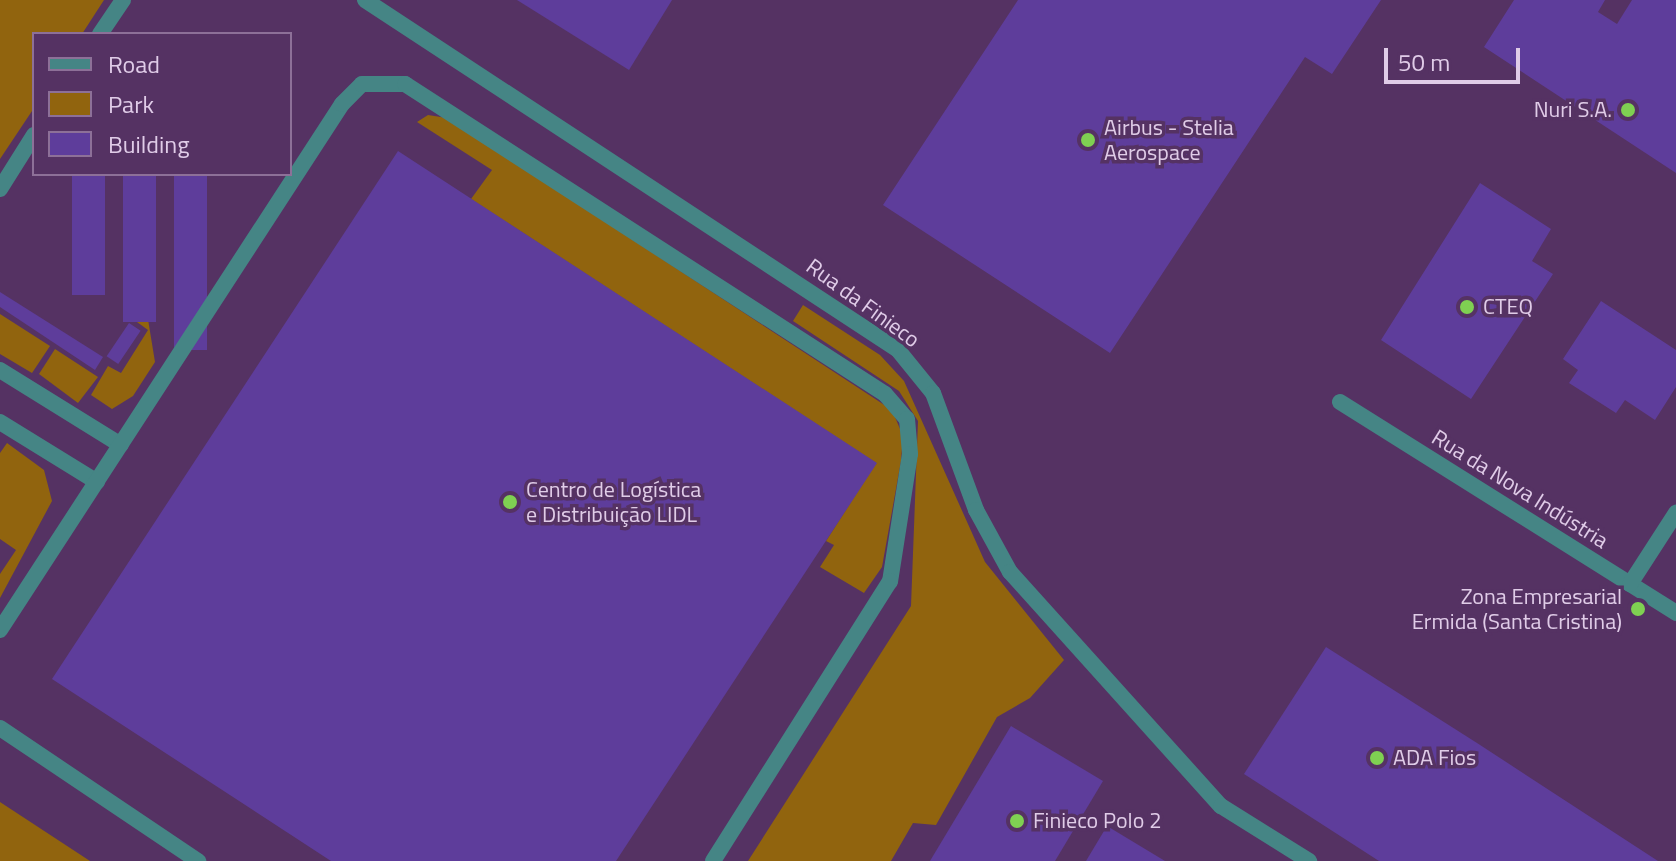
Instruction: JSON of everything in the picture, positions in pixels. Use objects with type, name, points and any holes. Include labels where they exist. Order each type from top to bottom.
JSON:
[{"type":"street","points":[[101,32],[123,0]]},
{"type":"street","name":"Rua da Finieco","points":[[365,0],[898,350],[933,393],[976,510],[1010,572],[1221,806],[1309,861]]},
{"type":"street","points":[[0,630],[342,104],[373,80],[422,91],[885,394],[911,437],[890,581],[713,861]]},
{"type":"street","points":[[0,189],[32,138]]},
{"type":"street","points":[[0,370],[121,445]]},
{"type":"street","name":"Rua da Nova Indústria","points":[[1340,402],[1676,613]]},
{"type":"street","points":[[0,422],[97,482]]},
{"type":"street","points":[[1630,584],[1676,513]]},
{"type":"street","points":[[0,728],[198,861]]},
{"type":"green space","points":[[0,0],[104,0],[83,32],[32,32],[32,111],[0,159]]},
{"type":"green space","points":[[428,115],[447,118],[892,410],[903,436],[901,461],[882,567],[864,593],[820,567],[834,545],[826,541],[876,463],[471,199],[492,170],[417,122]]},
{"type":"green space","points":[[803,305],[880,355],[904,381],[985,562],[1064,660],[1030,698],[997,717],[936,825],[913,823],[891,861],[748,861],[911,606],[918,421],[899,391],[793,321]]},
{"type":"green space","points":[[146,307],[155,362],[133,396],[112,409],[91,395],[108,366],[121,373],[148,330],[137,322]]},
{"type":"green space","points":[[0,314],[50,346],[32,373],[0,354]]},
{"type":"green space","points":[[55,349],[98,377],[78,403],[39,374]]},
{"type":"green space","points":[[7,443],[44,470],[52,501],[0,598],[0,574],[16,550],[0,539],[0,453]]},
{"type":"green space","points":[[0,802],[90,861],[0,861]]},
{"type":"building","points":[[517,0],[672,0],[629,70]]},
{"type":"building","name":"Airbus - Stelia Aerospace","points":[[1018,0],[1381,0],[1332,74],[1305,57],[1110,353],[883,205]]},
{"type":"building","name":"Nuri S.A.","points":[[1514,0],[1605,0],[1598,12],[1617,24],[1632,0],[1676,0],[1676,173],[1484,47]]},
{"type":"building","name":"Centro de Logística e Distribuição LIDL","points":[[398,151],[877,463],[616,861],[331,861],[52,679]]},
{"type":"building","points":[[72,176],[105,176],[105,295],[72,295]]},
{"type":"building","points":[[123,176],[156,176],[156,322],[123,322]]},
{"type":"building","points":[[174,176],[207,176],[207,350],[174,350]]},
{"type":"building","name":"CTEQ","points":[[1480,183],[1551,229],[1532,261],[1553,274],[1471,399],[1381,340]]},
{"type":"building","points":[[0,292],[103,357],[95,370],[0,307]]},
{"type":"building","points":[[1601,301],[1676,350],[1676,387],[1655,420],[1625,400],[1616,413],[1569,383],[1578,370],[1563,359]]},
{"type":"building","points":[[129,323],[141,331],[118,364],[107,356]]},
{"type":"building","name":"ADA Fios","points":[[1326,647],[1658,861],[1379,861],[1244,774]]},
{"type":"building","name":"Finieco Polo 2","points":[[1011,726],[1103,781],[1055,861],[930,861]]},
{"type":"building","name":"Finieco Polo 2","points":[[1107,826],[1165,861],[1086,861]]},
{"type":"place","name":"Nuri S.A.","points":[[1628,110]]},
{"type":"place","name":"Airbus - Stelia Aerospace","points":[[1088,140]]},
{"type":"place","name":"CTEQ","points":[[1467,307]]},
{"type":"place","name":"Centro de Logística e Distribuição LIDL","points":[[510,502]]},
{"type":"place","name":"Zona Empresarial Ermida (Santa Cristina)","points":[[1638,609]]},
{"type":"place","name":"ADA Fios","points":[[1377,758]]},
{"type":"place","name":"Finieco Polo 2","points":[[1017,821]]}]
